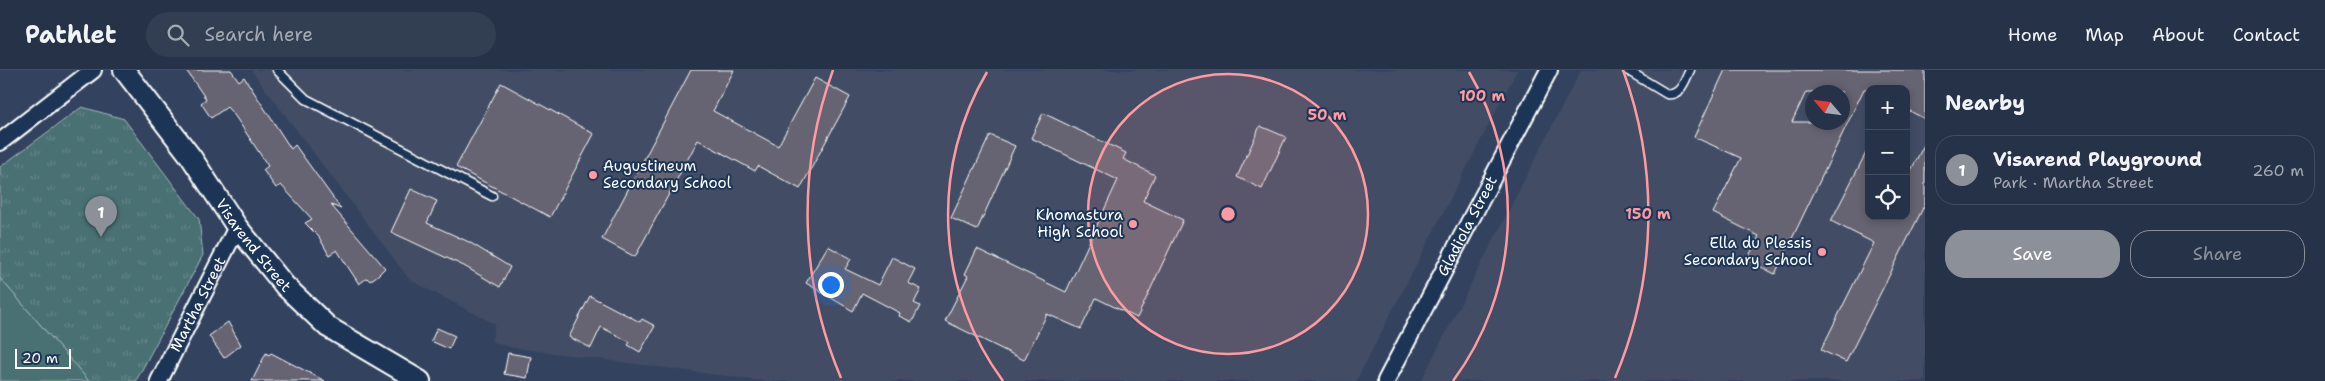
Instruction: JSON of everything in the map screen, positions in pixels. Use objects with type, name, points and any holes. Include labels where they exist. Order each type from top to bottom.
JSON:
[{"type":"street","points":[[0,142],[93,70]]},
{"type":"street","name":"Visarend Street","points":[[124,70],[191,157],[237,227],[285,286],[328,328],[420,381]]},
{"type":"street","name":"Gladiola Street","points":[[1386,381],[1549,70]]},
{"type":"street","name":"Martha Street","points":[[159,381],[237,227]]},
{"type":"lane","points":[[277,70],[306,99],[492,196]]},
{"type":"lane","points":[[1627,70],[1667,94],[1673,95],[1680,91],[1690,70]]},
{"type":"shaded area","points":[[251,70],[1517,70],[1356,381],[763,381],[509,347],[492,341],[495,324],[410,280]]},
{"type":"shaded area","points":[[1581,70],[1925,70],[1925,381],[1421,381]]},
{"type":"green space","points":[[82,107],[124,119],[199,219],[203,255],[136,381],[89,381],[0,278],[0,167]]},
{"type":"green space","points":[[0,278],[89,381],[0,381]]},
{"type":"building","points":[[186,70],[231,70],[239,81],[244,77],[291,149],[295,145],[341,209],[331,205],[385,268],[378,275],[370,281],[367,278],[359,284],[337,250],[329,255],[319,237],[305,223],[312,219],[281,185],[276,188],[263,170],[268,166],[235,116],[227,107],[211,118],[201,103],[206,99]]},
{"type":"building","points":[[691,70],[734,70],[713,111],[778,146],[815,78],[850,97],[800,189],[758,166],[755,171],[698,140],[635,257],[602,239]]},
{"type":"building","points":[[1725,70],[1925,70],[1925,119],[1910,111],[1910,85],[1865,85],[1865,89],[1850,118],[1850,85],[1805,85],[1805,94],[1792,122],[1805,122],[1805,130],[1844,130],[1775,274],[1747,260],[1759,236],[1713,213],[1741,158],[1694,137]]},
{"type":"building","points":[[501,83],[594,134],[550,217],[456,167]]},
{"type":"building","points":[[1043,113],[1126,153],[1123,159],[1155,175],[1143,201],[1183,220],[1137,318],[1096,298],[1081,329],[1047,314],[1024,360],[945,321],[968,276],[965,274],[977,249],[1066,292],[1118,180],[1031,138]]},
{"type":"building","points":[[1260,126],[1286,137],[1262,189],[1237,177]]},
{"type":"building","points":[[990,135],[1015,146],[977,230],[951,218]]},
{"type":"building","points":[[1925,143],[1925,204],[1846,362],[1821,350],[1874,243],[1831,221],[1865,155],[1865,220],[1910,220],[1910,172]]},
{"type":"building","points":[[411,189],[437,201],[427,223],[469,242],[510,267],[500,287],[464,266],[391,232]]},
{"type":"building","points":[[828,246],[851,259],[845,269],[878,285],[892,257],[915,269],[908,283],[921,289],[914,303],[920,306],[912,322],[899,316],[900,313],[862,293],[853,311],[806,283]]},
{"type":"building","points":[[590,296],[640,322],[642,319],[655,326],[640,352],[628,345],[630,342],[601,327],[591,348],[569,337]]},
{"type":"building","points":[[228,322],[241,345],[224,358],[209,336]]},
{"type":"building","points":[[437,328],[455,336],[449,349],[431,341]]},
{"type":"building","points":[[266,353],[269,355],[271,353],[325,381],[252,381]]},
{"type":"building","points":[[508,353],[531,357],[527,378],[504,374]]},
{"type":"place","name":"Augustineum Secondary School","points":[[593,175]]},
{"type":"place","name":"Khomastura High School","points":[[1133,224]]},
{"type":"place","name":"Visarend Playground","points":[[101,237]]},
{"type":"place","name":"Ella du Plessis Secondary School","points":[[1822,252]]}]
